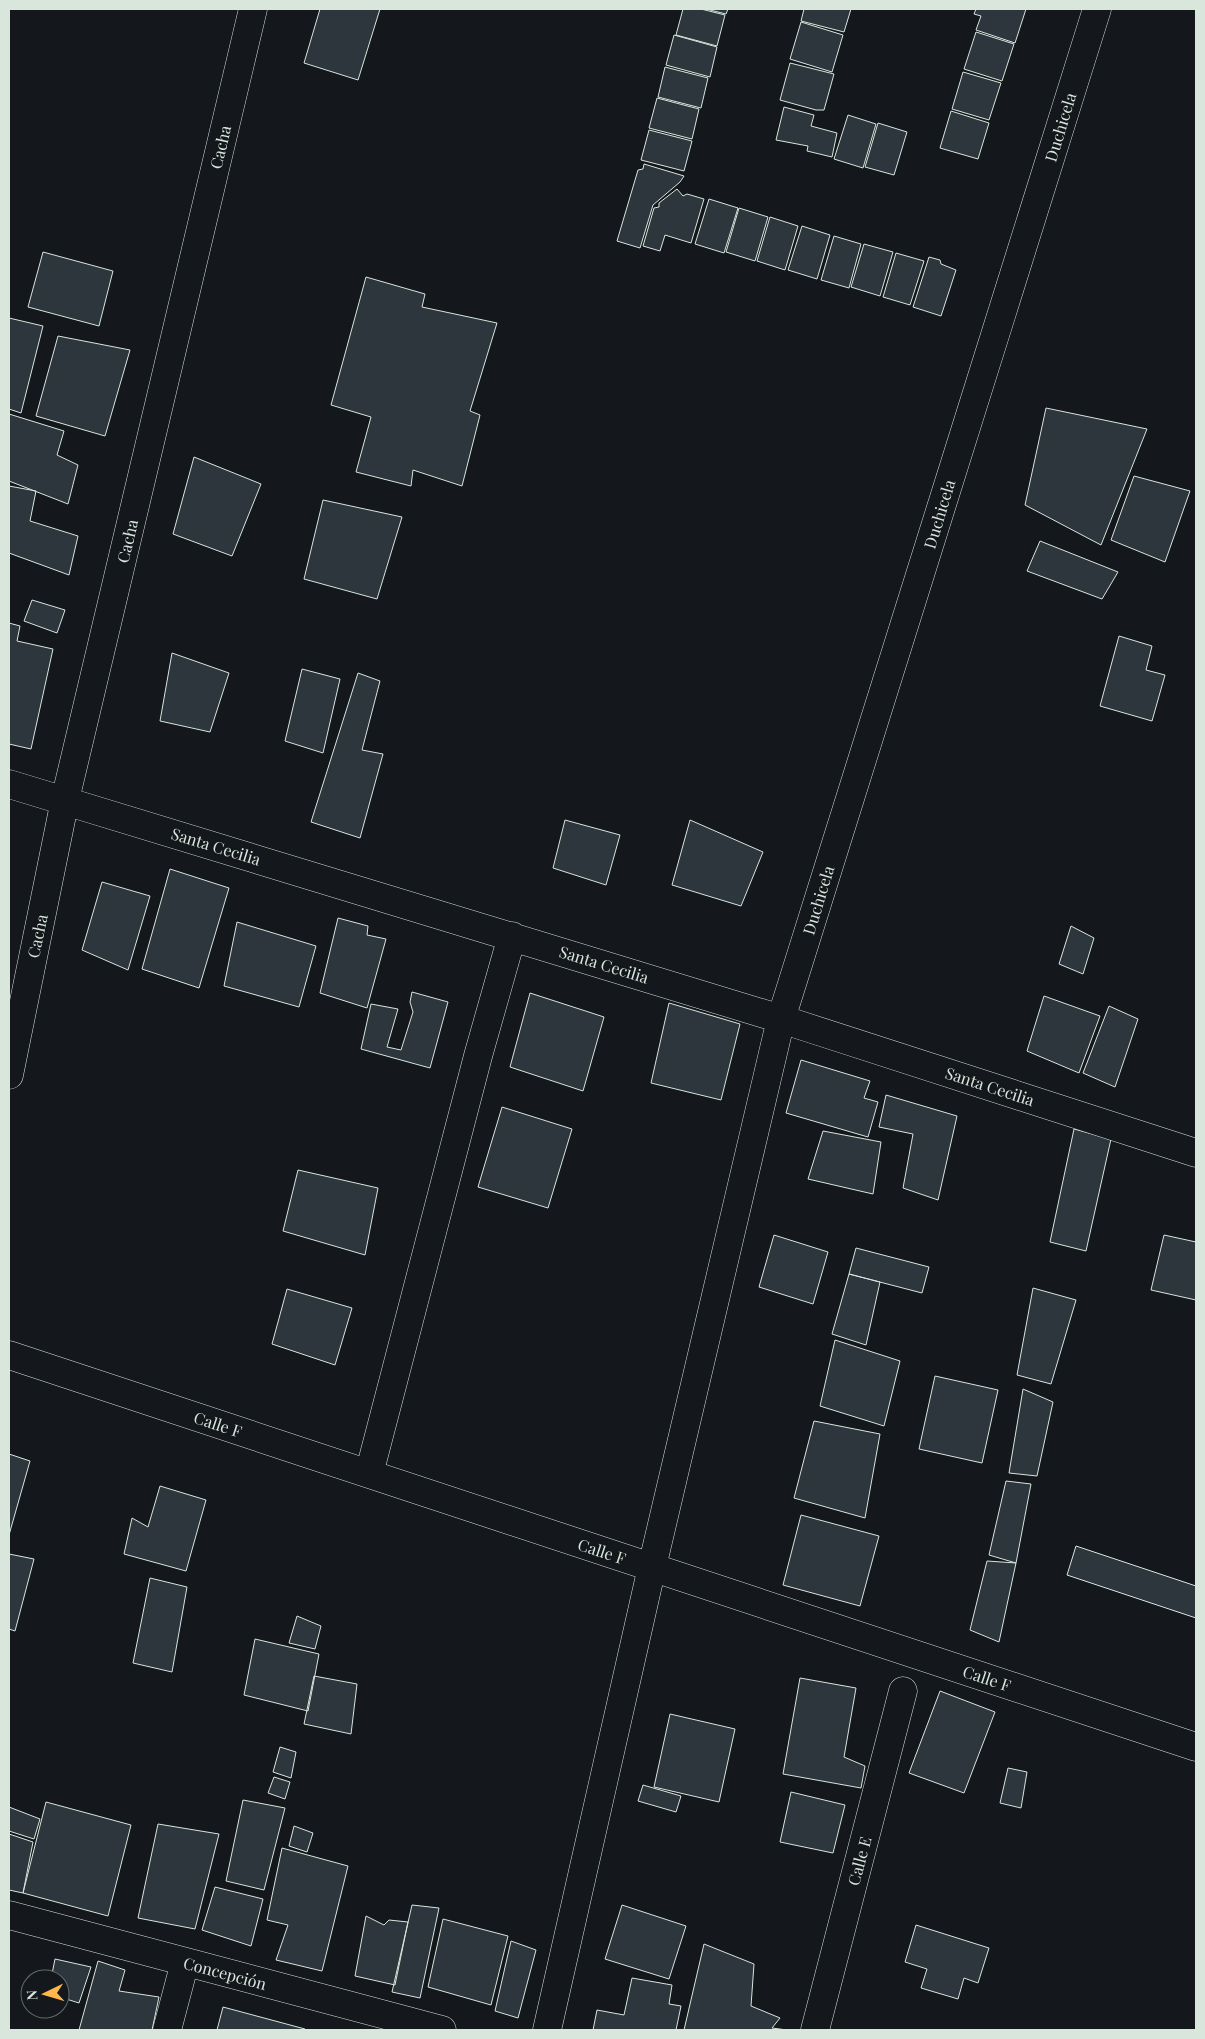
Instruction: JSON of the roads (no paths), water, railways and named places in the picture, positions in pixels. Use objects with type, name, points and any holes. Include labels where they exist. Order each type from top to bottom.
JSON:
[{"type":"street","name":"Cacha","points":[[9,1075],[65,800],[253,9]]},
{"type":"street","name":"Duchicela","points":[[547,2030],[652,1567],[781,1019],[1097,9]]},
{"type":"street","name":"Santa Cecilia","points":[[9,784],[781,1019],[1196,1153]]},
{"type":"street","points":[[369,1474],[478,1056],[512,936]]},
{"type":"street","name":"Calle F","points":[[9,1355],[1196,1747]]},
{"type":"street","name":"Calle E","points":[[815,2030],[903,1691]]},
{"type":"street","name":"Concepción","points":[[9,1915],[442,2030]]},
{"type":"street","points":[[167,2030],[185,1962]]}]
